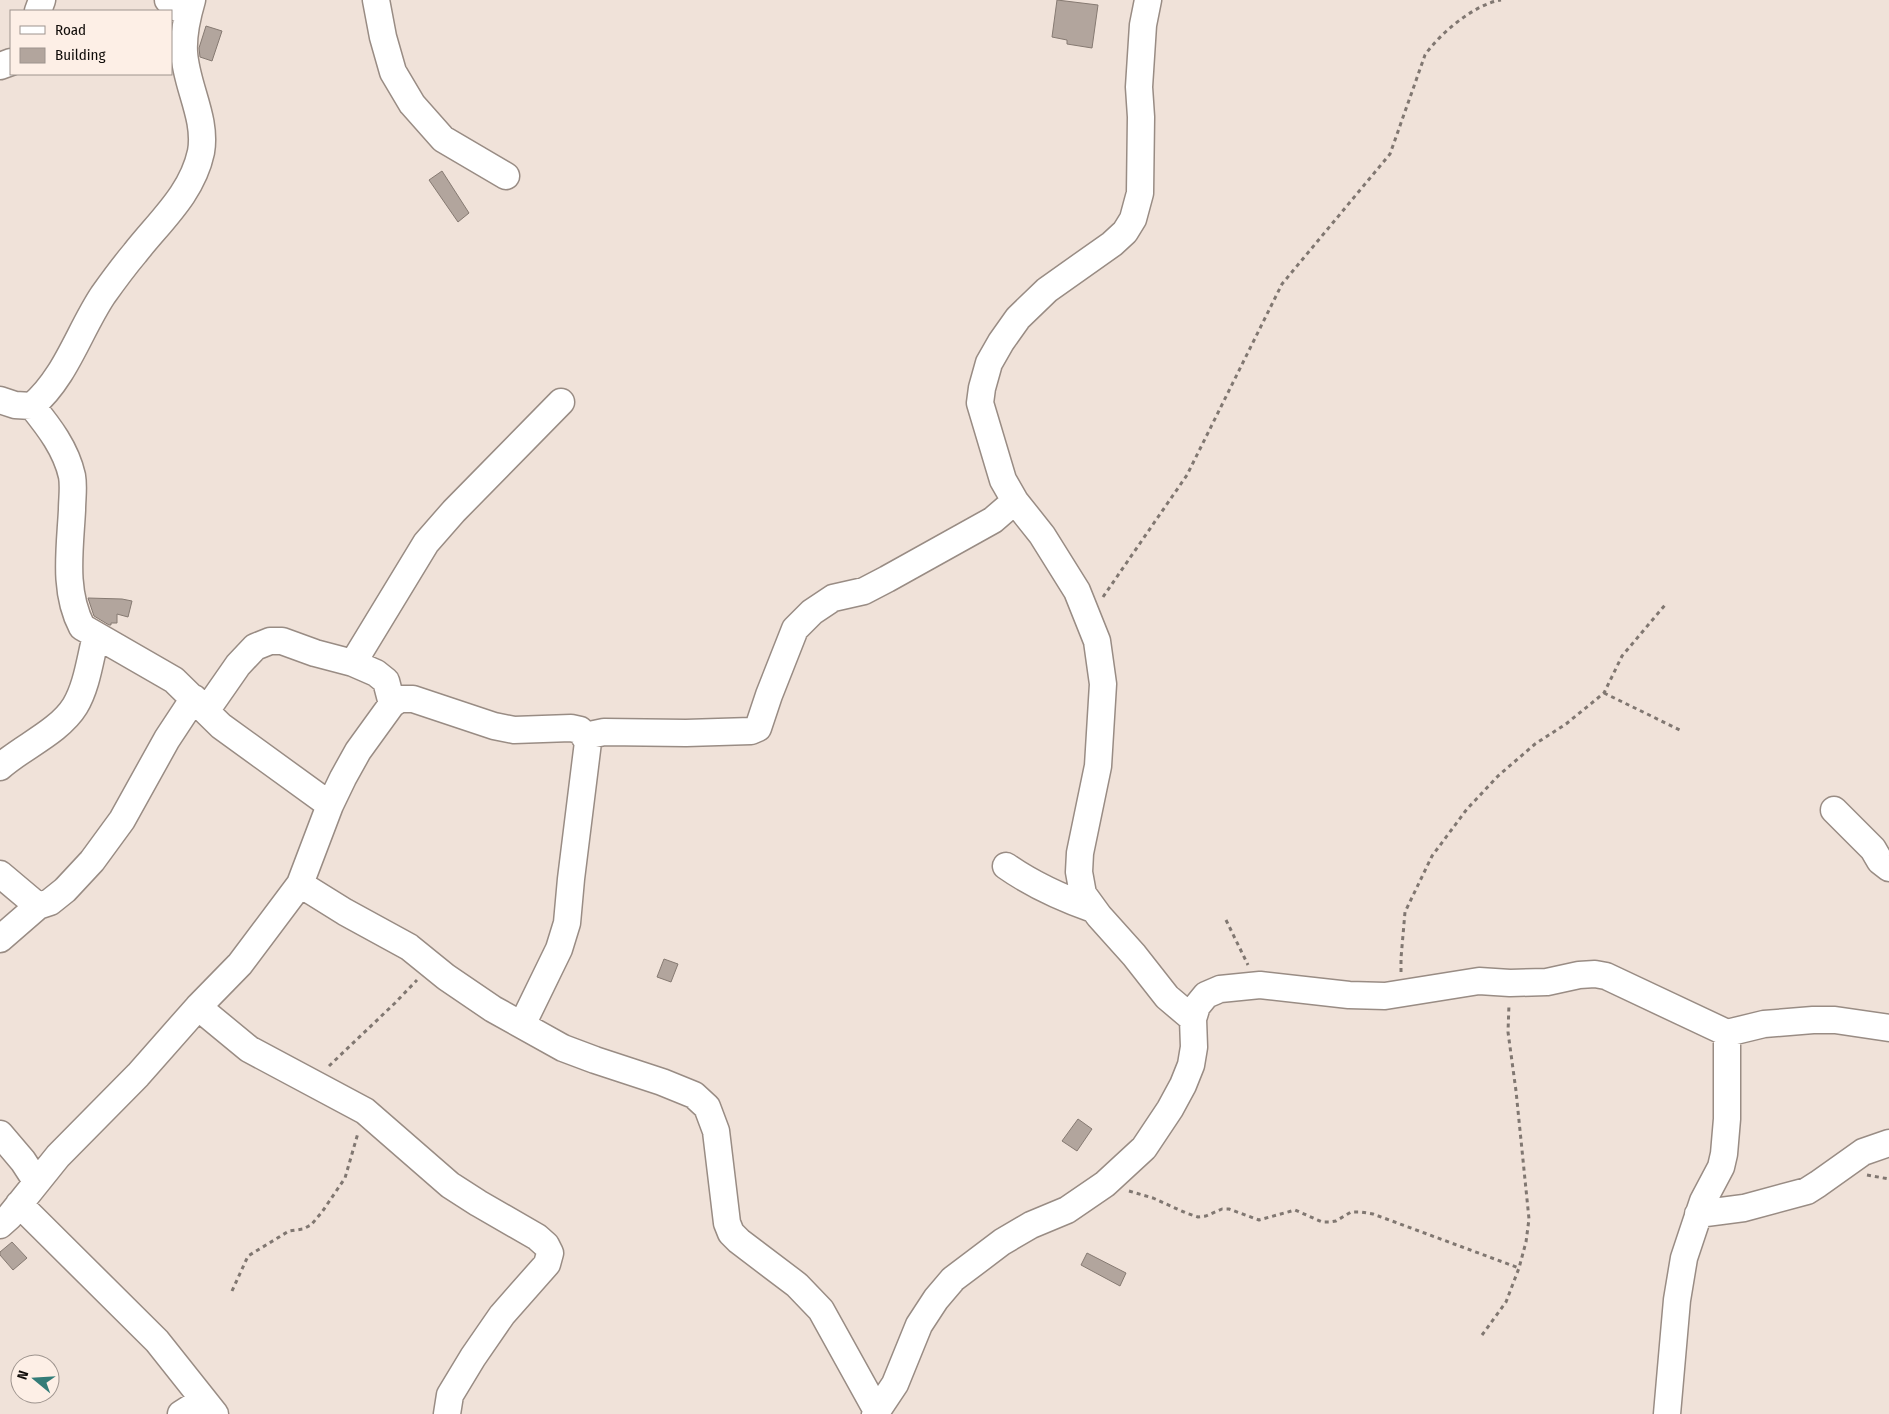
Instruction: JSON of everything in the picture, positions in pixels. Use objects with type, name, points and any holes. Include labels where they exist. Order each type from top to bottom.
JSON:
[{"type":"street","points":[[376,0],[383,37],[393,72],[412,104],[443,139],[506,176]]},
{"type":"street","points":[[1148,0],[1143,25],[1139,87],[1141,117],[1140,193],[1133,219],[1125,232],[1112,244],[1047,290],[1018,318],[989,363],[980,403],[1003,480],[1015,501],[1042,535],[1077,591],[1097,641],[1103,684],[1098,766],[1080,853],[1078,872],[1082,894],[1134,955],[1167,998],[1194,1019]]},
{"type":"street","points":[[0,400],[15,405],[32,406],[42,398],[74,351],[102,297],[135,253],[175,207],[194,174],[201,151],[200,120],[184,53],[186,22],[182,4]]},
{"type":"street","points":[[354,663],[426,543],[454,510],[561,402]]},
{"type":"street","points":[[32,406],[54,435],[73,478],[68,562],[74,613],[82,627],[174,680],[221,726],[330,805]]},
{"type":"street","points":[[585,736],[604,732],[686,733],[751,731],[758,728],[768,695],[795,629],[812,612],[832,598],[864,590],[887,579],[993,520],[1015,501]]},
{"type":"street","points":[[0,768],[48,732],[74,708],[81,694],[96,636]]},
{"type":"street","points":[[0,939],[38,906],[50,902],[65,890],[82,873],[111,836],[167,739],[255,647],[270,640],[354,663],[376,673],[386,681],[392,704]]},
{"type":"street","points":[[0,1225],[9,1217],[36,1181],[81,1131],[138,1075],[198,1007],[240,964],[300,884],[330,805],[358,751],[392,704],[400,700],[412,699],[494,726],[514,730],[571,728],[580,730],[588,742],[567,923],[559,949],[522,1025]]},
{"type":"street","points":[[1834,810],[1873,849],[1880,861],[1889,868]]},
{"type":"street","points":[[1006,866],[1026,880],[1051,893],[1093,909]]},
{"type":"street","points":[[0,874],[38,906]]},
{"type":"street","points":[[300,884],[345,912],[409,947],[466,992],[522,1025],[571,1051],[694,1094],[707,1106],[716,1131],[725,1215],[731,1233],[797,1285],[821,1310],[876,1413],[895,1384],[919,1325],[936,1298],[953,1279],[1002,1242],[1031,1225],[1067,1210],[1105,1184],[1144,1148],[1170,1109],[1191,1065],[1194,1047],[1194,1019],[1197,1006],[1206,995],[1220,989],[1260,985],[1368,996],[1402,994],[1479,981],[1510,983],[1547,982],[1579,975],[1595,974],[1606,976],[1727,1032],[1764,1024],[1813,1020],[1835,1020],[1889,1028]]},
{"type":"street","points":[[198,1007],[249,1049],[365,1111],[450,1185],[537,1237],[546,1245],[550,1253],[546,1264],[502,1315],[473,1357],[450,1395],[447,1414]]},
{"type":"street","points":[[1667,1414],[1677,1300],[1684,1258],[1703,1201],[1724,1154],[1727,1120],[1727,1032]]},
{"type":"street","points":[[0,1134],[23,1161],[36,1181]]},
{"type":"street","points":[[1698,1214],[1744,1208],[1806,1191],[1863,1152],[1889,1143]]},
{"type":"street","points":[[19,1204],[157,1341],[209,1407],[181,1414]]},
{"type":"path","points":[[1089,618],[1187,476],[1282,284],[1390,154],[1425,55],[1434,42],[1475,10],[1490,2],[1501,0]]},
{"type":"path","points":[[1402,994],[1401,958],[1405,912],[1432,856],[1467,810],[1498,776],[1535,744],[1566,724],[1604,693],[1622,656],[1665,605]]},
{"type":"path","points":[[1604,693],[1682,731]]},
{"type":"path","points":[[1226,920],[1260,985]]},
{"type":"path","points":[[312,1082],[395,1004],[431,964]]},
{"type":"path","points":[[1482,1335],[1506,1302],[1519,1268],[1526,1242],[1528,1219],[1516,1091],[1508,1032],[1510,983]]},
{"type":"path","points":[[232,1291],[248,1256],[290,1231],[303,1230],[311,1225],[322,1212],[345,1178],[365,1111]]},
{"type":"path","points":[[1105,1184],[1153,1198],[1198,1217],[1206,1216],[1222,1209],[1230,1209],[1259,1220],[1295,1210],[1322,1222],[1336,1221],[1351,1212],[1373,1214],[1519,1268]]},
{"type":"building","points":[[1057,0],[1098,5],[1092,48],[1067,44],[1067,40],[1052,37]]},
{"type":"building","points":[[206,26],[222,31],[212,61],[200,57],[199,48]]},
{"type":"building","points":[[442,171],[469,213],[458,222],[429,180]]},
{"type":"building","points":[[88,598],[132,601],[128,617],[117,614],[117,623],[109,625],[94,616]]},
{"type":"building","points":[[664,959],[678,964],[671,982],[657,977]]},
{"type":"building","points":[[1078,1119],[1092,1129],[1077,1151],[1062,1141]]},
{"type":"building","points":[[12,1242],[27,1258],[13,1270],[0,1255],[0,1252]]},
{"type":"building","points":[[1087,1253],[1126,1273],[1120,1286],[1081,1265]]}]
